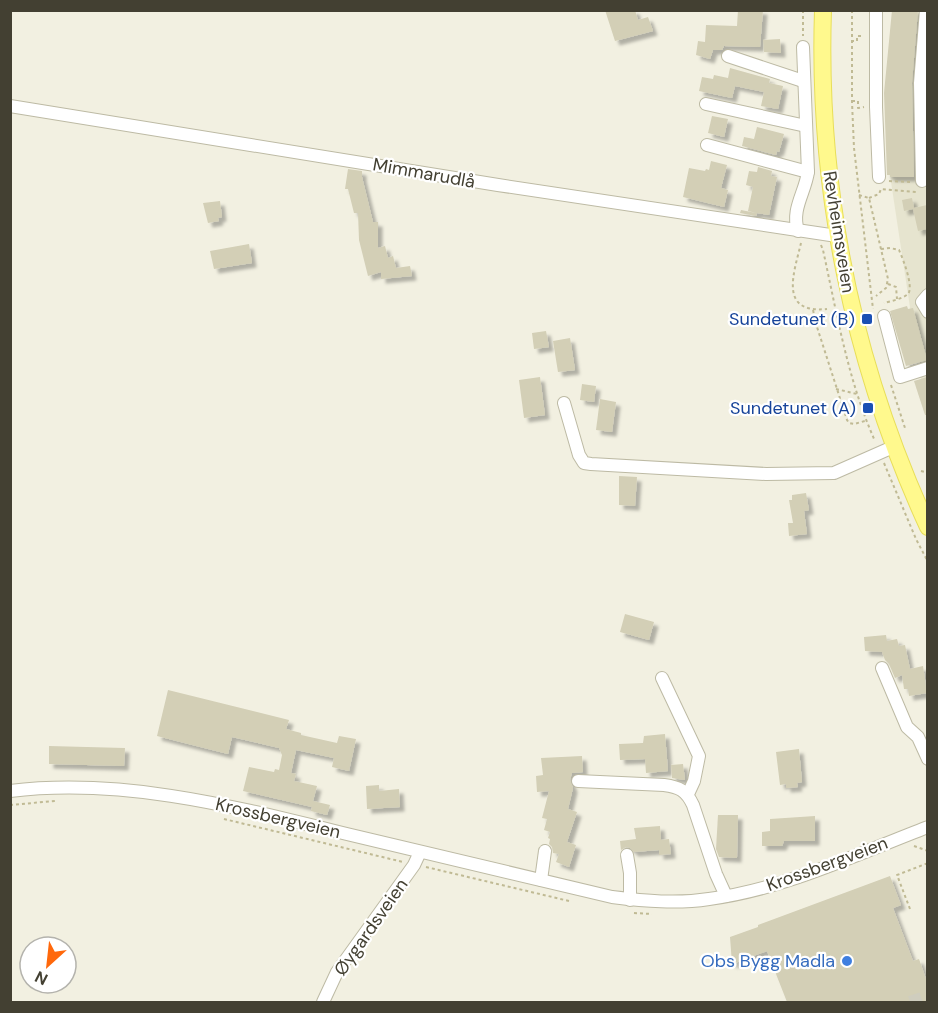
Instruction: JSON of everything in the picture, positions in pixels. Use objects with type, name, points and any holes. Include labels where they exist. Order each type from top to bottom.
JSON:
[{"type":"main road","name":"Revheimsveien","points":[[823,10],[822,76],[825,138],[837,236],[857,330],[877,401],[893,447],[927,527]]},
{"type":"street","points":[[876,10],[872,158],[879,177]]},
{"type":"street","points":[[921,184],[920,112],[926,10]]},
{"type":"street","name":"Revheimsveien","points":[[800,236],[796,224],[796,208],[808,172],[803,47]]},
{"type":"street","points":[[728,56],[803,81]]},
{"type":"street","points":[[706,104],[806,126]]},
{"type":"street","name":"Mimmarudlå","points":[[10,106],[800,236],[837,236]]},
{"type":"street","points":[[707,145],[808,172]]},
{"type":"street","points":[[879,316],[900,377],[927,368]]},
{"type":"street","points":[[564,403],[579,455],[584,463],[591,464],[766,474],[827,473],[841,471],[893,447]]},
{"type":"street","points":[[882,668],[906,727],[918,737],[927,759]]},
{"type":"street","points":[[662,678],[699,756],[694,781],[688,794]]},
{"type":"street","points":[[578,781],[676,786],[688,794],[702,826],[716,874],[726,896]]},
{"type":"street","name":"Krossbergveien","points":[[10,791],[69,787],[131,789],[201,801],[612,897],[677,902],[751,891],[799,876],[927,828]]},
{"type":"street","points":[[541,880],[545,851]]},
{"type":"street","name":"Øygardsveien","points":[[323,1002],[337,972],[414,865],[420,852]]},
{"type":"street","points":[[627,855],[630,900]]},
{"type":"path","points":[[803,10],[803,47]]},
{"type":"path","points":[[852,10],[852,102],[859,195],[872,307],[879,316]]},
{"type":"path","points":[[851,41],[857,41],[857,36],[864,37]]},
{"type":"path","points":[[852,102],[858,101],[858,108]]},
{"type":"path","points":[[879,177],[882,180],[921,184]]},
{"type":"path","points":[[859,195],[869,198],[879,194],[881,189],[921,184]]},
{"type":"path","points":[[869,198],[888,284],[883,292],[876,296]]},
{"type":"path","points":[[800,236],[792,288],[798,302],[813,310],[827,309]]},
{"type":"path","points":[[872,307],[905,296],[910,289],[899,250],[881,249]]},
{"type":"path","points":[[888,284],[896,287],[897,299]]},
{"type":"path","points":[[813,310],[836,389],[849,423],[854,424],[866,420]]},
{"type":"path","points":[[889,378],[906,431]]},
{"type":"path","points":[[836,389],[858,395]]},
{"type":"path","points":[[910,909],[897,875],[927,863]]},
{"type":"shaded area","points":[[894,11],[927,11],[927,420],[888,162]]},
{"type":"building","points":[[605,10],[635,10],[638,20],[648,17],[653,31],[615,41]]},
{"type":"building","points":[[738,10],[763,10],[760,47],[724,46],[722,50],[713,50],[710,59],[696,55],[698,41],[705,42],[706,25],[737,26]]},
{"type":"building","points":[[892,10],[918,10],[912,83],[914,177],[887,175],[884,93]]},
{"type":"building","points":[[780,39],[781,53],[764,52],[763,40]]},
{"type":"building","points":[[730,68],[770,79],[769,83],[783,86],[778,109],[761,106],[764,92],[735,86],[732,98],[699,91],[702,77],[713,79],[714,75],[728,78]]},
{"type":"building","points":[[712,116],[728,119],[724,137],[708,133]]},
{"type":"building","points":[[757,127],[784,134],[776,155],[742,146],[744,137],[754,139]]},
{"type":"building","points":[[711,161],[727,165],[721,188],[728,190],[724,207],[683,197],[689,168],[709,170]]},
{"type":"building","points":[[758,167],[772,171],[771,176],[777,177],[769,215],[757,213],[756,216],[740,213],[741,210],[756,213],[748,211],[753,187],[746,185],[749,171],[757,172]]},
{"type":"building","points":[[348,169],[362,171],[373,222],[378,222],[378,248],[385,246],[388,258],[393,256],[396,268],[410,266],[412,276],[381,279],[381,272],[368,276],[359,240],[358,213],[354,213],[348,189],[345,189]]},
{"type":"building","points":[[912,198],[914,208],[927,205],[927,229],[918,231],[913,209],[904,211],[902,200]]},
{"type":"building","points":[[220,201],[222,217],[218,218],[219,221],[208,223],[203,203]]},
{"type":"building","points":[[249,244],[252,263],[214,269],[210,251]]},
{"type":"building","points":[[907,306],[908,309],[913,308],[927,360],[906,366],[890,311]]},
{"type":"building","points":[[546,331],[549,347],[534,349],[532,333]]},
{"type":"building","points":[[570,338],[575,370],[558,372],[553,341]]},
{"type":"building","points":[[540,377],[545,415],[524,418],[519,380]]},
{"type":"building","points":[[927,377],[927,415],[925,415],[914,381]]},
{"type":"building","points":[[582,384],[596,386],[594,402],[580,400]]},
{"type":"building","points":[[600,399],[616,402],[612,432],[596,430]]},
{"type":"building","points":[[619,476],[637,477],[635,506],[619,505]]},
{"type":"building","points":[[806,493],[809,510],[804,511],[807,534],[789,536],[788,523],[793,523],[789,500],[792,500],[792,495]]},
{"type":"building","points":[[625,614],[654,622],[649,640],[620,632]]},
{"type":"building","points":[[886,635],[887,641],[897,639],[899,646],[905,645],[910,669],[923,666],[927,693],[909,696],[908,689],[904,689],[902,675],[895,678],[882,652],[865,651],[864,637]]},
{"type":"building","points":[[168,690],[289,720],[286,729],[301,733],[301,735],[337,743],[339,736],[356,739],[349,771],[332,767],[334,758],[296,750],[291,773],[296,774],[294,781],[317,786],[313,801],[330,805],[327,815],[311,811],[312,807],[243,791],[249,767],[274,772],[275,769],[279,770],[282,755],[279,748],[232,737],[228,754],[157,736]]},
{"type":"building","points":[[665,734],[668,771],[646,773],[645,759],[620,760],[619,744],[643,743],[644,736]]},
{"type":"building","points":[[49,746],[125,748],[124,766],[49,764]]},
{"type":"building","points":[[799,749],[802,782],[797,783],[798,787],[786,788],[786,784],[780,785],[776,752]]},
{"type":"building","points":[[582,756],[583,772],[572,773],[570,780],[573,788],[568,809],[577,812],[567,842],[576,845],[569,867],[556,862],[559,854],[553,853],[549,844],[550,832],[544,830],[547,819],[542,818],[549,791],[537,792],[536,776],[543,775],[541,758]]},
{"type":"building","points":[[683,764],[685,780],[672,778],[671,765]]},
{"type":"building","points":[[379,785],[379,791],[399,789],[400,807],[367,809],[366,786]]},
{"type":"building","points":[[718,815],[738,815],[737,858],[719,857],[716,849]]},
{"type":"building","points":[[815,816],[815,841],[784,841],[782,846],[762,846],[762,832],[770,831],[770,819]]},
{"type":"building","points":[[660,826],[661,840],[669,839],[671,854],[659,855],[659,850],[634,852],[626,847],[621,850],[620,841],[636,839],[634,828]]},
{"type":"building","points":[[890,876],[901,905],[893,908],[913,961],[919,959],[927,982],[927,1002],[787,1002],[767,951],[732,964],[730,937]]},
{"type":"tunnel","points":[[910,1002],[928,996]]},
{"type":"place","name":"Sundetunet (B)","points":[[867,319]]},
{"type":"place","name":"Sundetunet (A)","points":[[868,408]]},
{"type":"place","name":"Obs Bygg Madla","points":[[847,961]]}]
